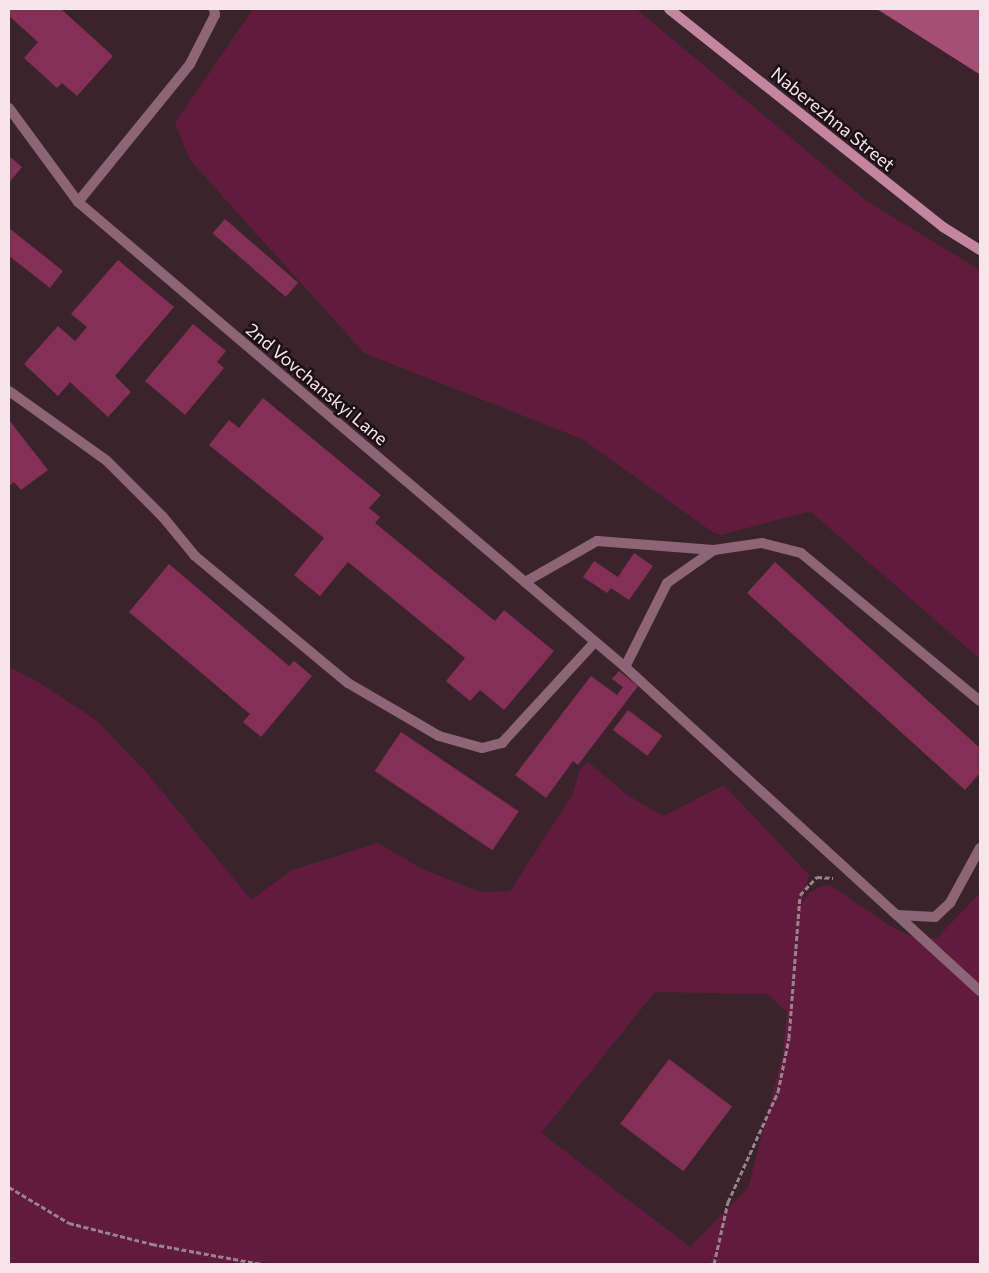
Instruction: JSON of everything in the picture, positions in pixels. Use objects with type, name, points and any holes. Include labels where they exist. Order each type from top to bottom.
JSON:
[{"type":"street","name":"Naberezhna Street","points":[[669,9],[943,227],[980,250]]},
{"type":"lane","points":[[78,202],[190,64],[215,15],[214,9]]},
{"type":"lane","name":"2nd Vovchanskyi Lane","points":[[9,108],[78,202],[625,668],[980,991]]},
{"type":"lane","points":[[9,391],[107,461],[164,517],[195,556],[348,683],[439,736],[482,748],[502,743],[595,642]]},
{"type":"lane","points":[[525,582],[597,541],[714,550],[762,543],[801,553],[980,701]]},
{"type":"lane","points":[[625,668],[667,583],[714,550]]},
{"type":"lane","points":[[897,915],[935,917],[950,903],[980,848]]},
{"type":"path","points":[[714,1264],[728,1202],[778,1092],[789,1038],[800,895],[817,877],[856,878]]},
{"type":"path","points":[[9,1187],[69,1223],[152,1244],[262,1264]]},
{"type":"shaded area","points":[[253,9],[636,9],[868,202],[980,270],[980,659],[810,511],[721,535],[714,533],[582,439],[364,353],[190,160],[175,123]]},
{"type":"shaded area","points":[[877,9],[980,9],[980,74],[976,72]]},
{"type":"shaded area","points":[[9,667],[40,683],[96,720],[146,772],[251,900],[292,870],[378,843],[422,869],[481,892],[510,891],[573,794],[580,769],[588,762],[627,795],[663,816],[724,785],[809,875],[801,905],[809,893],[819,887],[830,885],[890,926],[915,938],[937,938],[980,893],[980,1264],[9,1264]],"holes":[[[655,992],[767,994],[787,1012],[783,1054],[748,1188],[690,1247],[541,1133]]]},
{"type":"building","points":[[9,9],[61,9],[113,56],[77,96],[62,83],[57,88],[24,58],[38,42],[9,16]]},
{"type":"building","points":[[9,156],[22,167],[9,183]]},
{"type":"building","points":[[225,219],[298,283],[286,297],[213,233]]},
{"type":"building","points":[[9,228],[63,271],[50,288],[9,256]]},
{"type":"building","points":[[118,260],[174,307],[115,376],[131,392],[108,417],[70,382],[58,396],[24,364],[58,326],[75,341],[87,327],[71,314]]},
{"type":"building","points":[[193,324],[226,351],[217,362],[224,368],[185,415],[145,381]]},
{"type":"building","points":[[263,398],[381,495],[369,508],[380,517],[375,523],[495,621],[504,610],[554,651],[504,710],[480,690],[470,701],[446,681],[465,658],[348,562],[320,596],[294,575],[324,538],[209,445],[229,420],[239,428]]},
{"type":"building","points":[[9,420],[48,470],[21,490],[14,482],[9,486]]},
{"type":"building","points":[[634,553],[653,566],[629,600],[611,588],[607,593],[583,577],[594,561],[618,577]]},
{"type":"building","points":[[775,562],[980,748],[980,773],[965,790],[747,593]]},
{"type":"building","points":[[169,564],[289,666],[294,661],[312,676],[261,737],[243,722],[250,714],[129,612]]},
{"type":"building","points":[[619,671],[638,686],[578,765],[573,761],[546,798],[515,775],[591,676],[617,695],[623,687],[612,679]]},
{"type":"building","points":[[628,710],[662,736],[647,756],[613,730]]},
{"type":"building","points":[[401,732],[519,811],[492,850],[375,771]]},
{"type":"building","points":[[669,1059],[732,1107],[683,1171],[620,1124]]}]
